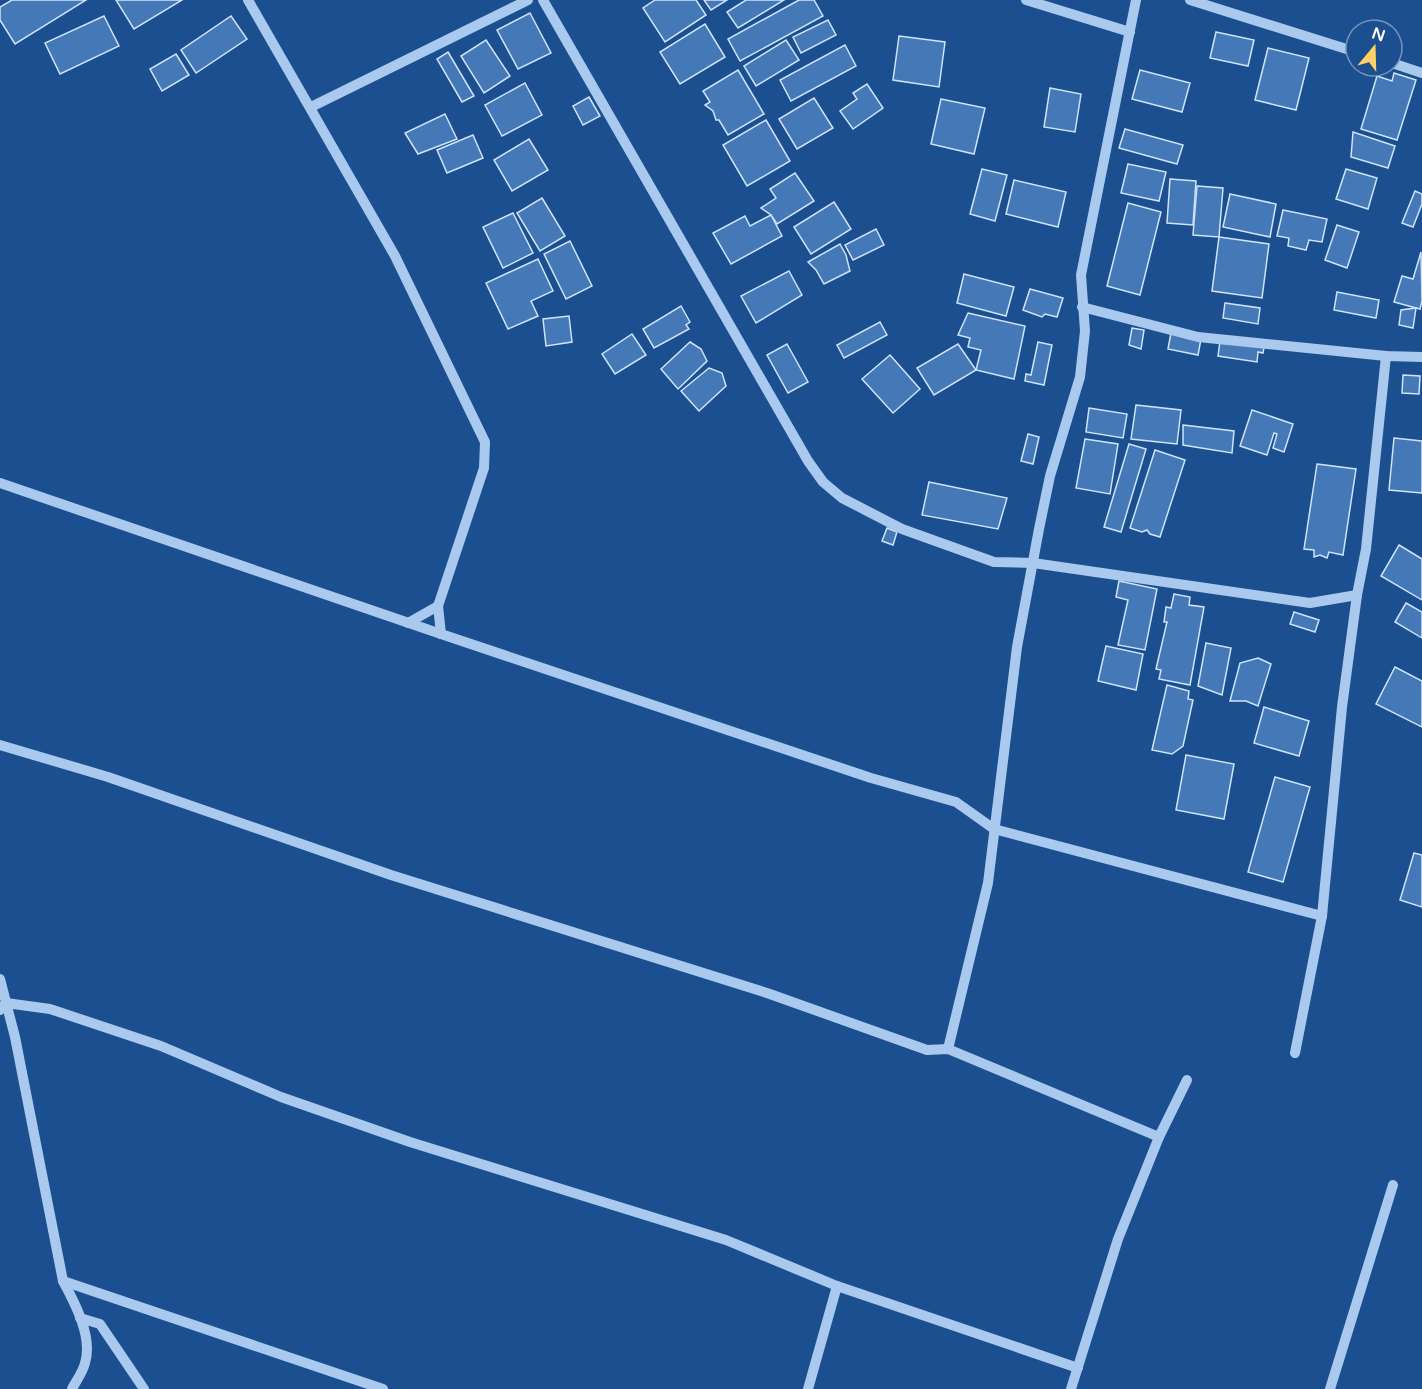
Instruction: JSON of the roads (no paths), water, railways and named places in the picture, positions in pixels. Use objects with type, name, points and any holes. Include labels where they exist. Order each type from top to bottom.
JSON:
[{"type":"street","points":[[248,0],[394,256],[485,442],[484,468],[438,606],[441,634]]},
{"type":"street","points":[[311,107],[528,0]]},
{"type":"street","points":[[543,0],[796,441],[823,482],[842,498],[902,529],[994,562],[1033,563],[1310,603],[1357,595]]},
{"type":"street","points":[[1026,0],[1130,32]]},
{"type":"street","points":[[948,1048],[988,883],[1017,647],[1050,476],[1080,376],[1085,332],[1081,275],[1136,0]]},
{"type":"street","points":[[1190,0],[1344,48]]},
{"type":"street","points":[[1404,67],[1422,73]]},
{"type":"street","points":[[1082,307],[1198,337],[1386,356],[1422,357]]},
{"type":"street","points":[[1295,1053],[1322,916],[1342,707],[1357,595],[1366,549],[1386,356]]},
{"type":"street","points":[[0,483],[408,623],[872,778],[956,802],[994,829],[1322,916]]},
{"type":"street","points":[[408,623],[438,606]]},
{"type":"street","points":[[0,745],[108,777],[391,875],[767,993],[927,1050],[948,1048],[1160,1137]]},
{"type":"street","points":[[0,979],[3,1006],[63,1281],[80,1318],[86,1346],[86,1363],[72,1389]]},
{"type":"street","points":[[3,1006],[50,1009],[161,1046],[303,1105],[410,1142],[726,1240],[837,1287],[1078,1368]]},
{"type":"street","points":[[1071,1389],[1118,1239],[1160,1137],[1187,1080]]},
{"type":"street","points":[[1330,1389],[1393,1185]]},
{"type":"street","points":[[63,1281],[383,1389]]},
{"type":"street","points":[[808,1389],[837,1287]]},
{"type":"street","points":[[80,1318],[100,1324],[144,1389]]}]
